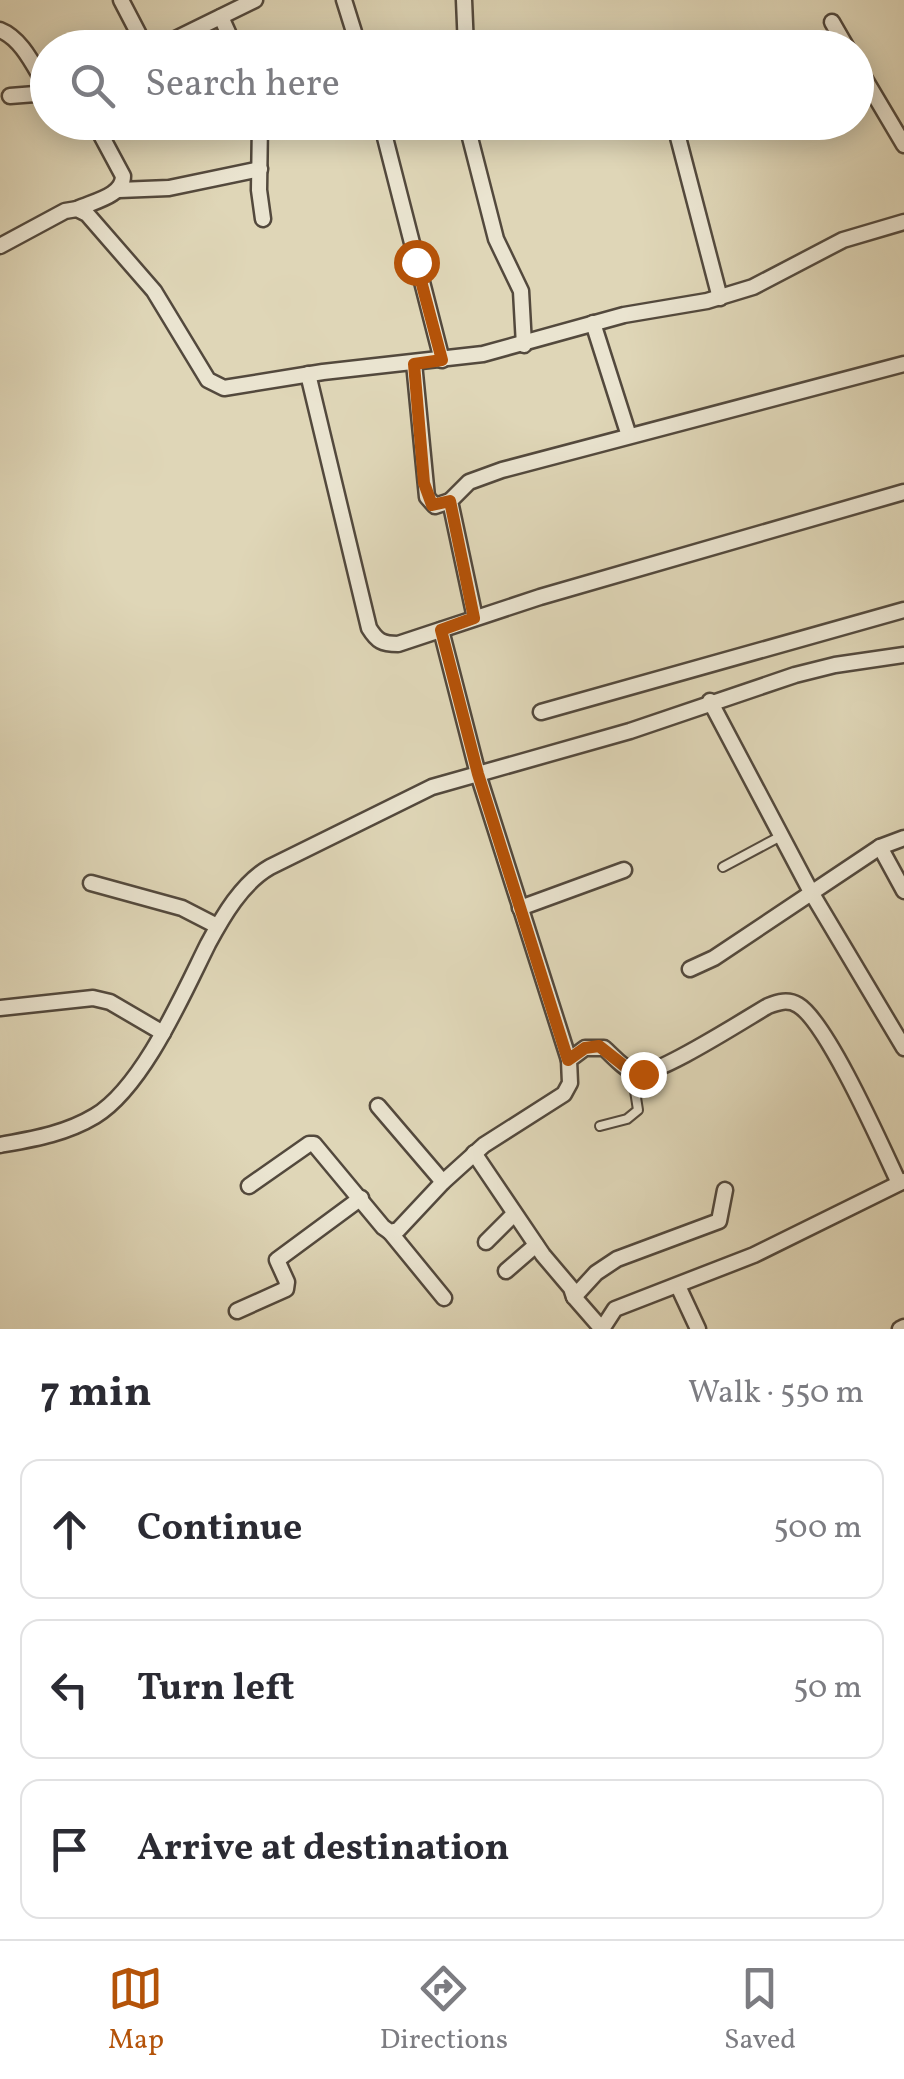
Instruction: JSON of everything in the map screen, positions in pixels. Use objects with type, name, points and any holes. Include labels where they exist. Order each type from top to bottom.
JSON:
[{"type":"street","points":[[121,0],[137,30]]},
{"type":"street","points":[[194,30],[256,0]]},
{"type":"street","points":[[344,0],[354,30]]},
{"type":"street","points":[[464,0],[465,30]]},
{"type":"street","points":[[221,17],[227,30]]},
{"type":"street","points":[[832,22],[837,30]]},
{"type":"street","points":[[0,30],[19,44],[30,62]]},
{"type":"street","points":[[10,96],[30,93]]},
{"type":"street","points":[[874,94],[904,145]]},
{"type":"street","points":[[104,140],[123,176],[119,190]]},
{"type":"street","points":[[260,140],[262,220]]},
{"type":"street","points":[[386,140],[442,360]]},
{"type":"street","points":[[471,140],[496,239],[521,291],[524,345]]},
{"type":"street","points":[[679,140],[720,298]]},
{"type":"street","points":[[0,246],[58,214],[119,190],[169,188],[260,170]]},
{"type":"street","points":[[76,208],[99,224],[144,278],[214,386],[234,388],[524,345],[593,323],[720,298],[753,286],[831,245],[904,222]]},
{"type":"street","points":[[593,323],[629,436]]},
{"type":"street","points":[[414,364],[427,497],[435,506],[450,501],[476,478],[904,364]]},
{"type":"street","points":[[308,374],[369,628],[384,644],[398,644],[696,550],[904,492]]},
{"type":"street","points":[[450,501],[474,618]]},
{"type":"street","points":[[540,712],[904,610]]},
{"type":"street","points":[[390,1232],[404,1226],[474,1153],[564,1094],[570,1083],[568,1060],[478,774],[441,630]]},
{"type":"street","points":[[0,1145],[45,1138],[97,1115],[123,1089],[163,1033],[218,926],[261,872],[414,795],[630,731],[710,701],[835,664],[904,654]]},
{"type":"street","points":[[710,701],[811,892],[904,1048]]},
{"type":"street","points":[[690,969],[714,958],[880,848],[904,838]]},
{"type":"street","points":[[880,848],[904,891]]},
{"type":"street","points":[[520,908],[624,870]]},
{"type":"street","points":[[91,883],[182,908],[218,926]]},
{"type":"street","points":[[0,1008],[93,998],[110,1002],[163,1033]]},
{"type":"street","points":[[474,1153],[536,1245],[602,1329],[615,1310],[754,1255],[902,1182],[827,1043],[808,1014],[795,1003],[768,1006],[643,1074],[632,1072],[599,1046],[585,1048],[568,1060]]},
{"type":"street","points":[[378,1106],[443,1182]]},
{"type":"street","points":[[249,1186],[312,1143],[335,1165],[444,1298]]},
{"type":"street","points":[[574,1297],[609,1264],[719,1221],[725,1190]]},
{"type":"street","points":[[237,1312],[286,1289],[288,1282],[277,1260],[362,1198]]},
{"type":"street","points":[[486,1242],[514,1214]]},
{"type":"street","points":[[506,1271],[536,1245]]},
{"type":"street","points":[[678,1286],[698,1329]]},
{"type":"lane","points":[[723,867],[781,836]]},
{"type":"lane","points":[[600,1126],[628,1119],[638,1110],[632,1072]]},
{"type":"route","points":[[416,262],[442,360],[414,364],[424,483],[432,505],[450,501],[474,618],[441,630],[478,774],[568,1060],[585,1048],[599,1046],[632,1072],[643,1074]]}]
